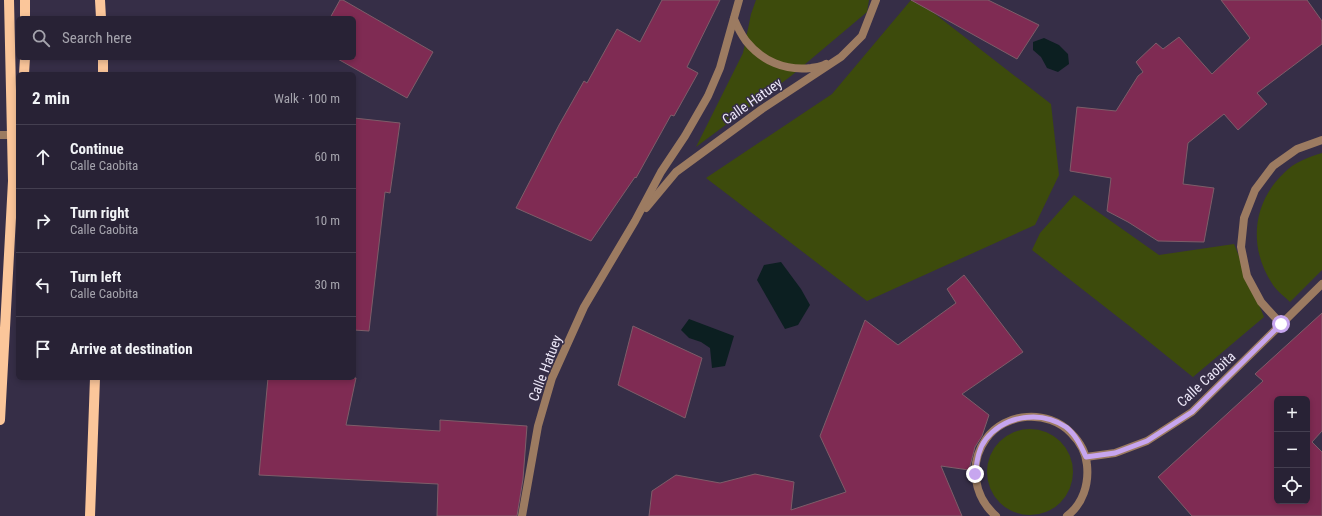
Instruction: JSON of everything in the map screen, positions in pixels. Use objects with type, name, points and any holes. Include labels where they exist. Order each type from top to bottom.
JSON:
[{"type":"main road","points":[[0,420],[16,179],[13,135],[9,0]]},
{"type":"main road","points":[[25,0],[25,16]]},
{"type":"main road","points":[[100,0],[101,16]]},
{"type":"main road","points":[[24,72],[25,60]]},
{"type":"main road","points":[[103,60],[103,72]]},
{"type":"main road","points":[[90,516],[95,380]]},
{"type":"street","name":"Calle Hatuey","points":[[522,516],[538,426],[552,378],[584,307],[635,221],[661,172],[685,136],[708,96],[720,68],[739,0]]},
{"type":"street","points":[[869,0],[871,13]]},
{"type":"street","name":"Calle Hatuey","points":[[635,221],[676,172],[762,109],[841,57],[862,36],[876,0]]},
{"type":"street","points":[[734,19],[745,40],[760,56],[779,66],[800,69],[822,66],[841,57]]},
{"type":"street","points":[[0,135],[13,135]]},
{"type":"street","points":[[1281,324],[1261,302],[1248,276],[1242,247],[1244,218],[1255,190],[1273,166],[1297,149],[1322,140]]},
{"type":"street","name":"Calle Caobita","points":[[1086,457],[1115,453],[1147,441],[1192,412],[1322,284]]},
{"type":"street","points":[[996,516],[987,509],[978,492],[975,474],[978,456],[986,439],[999,427],[1015,418],[1033,416],[1051,419],[1066,428],[1079,441],[1086,457],[1088,476],[1084,495],[1073,511],[1067,516]]},
{"type":"green space","points":[[756,0],[869,0],[867,12],[791,76],[696,147],[743,53],[751,14]]},
{"type":"green space","points":[[911,0],[917,0],[1051,104],[1059,175],[1035,225],[867,301],[706,178],[832,94]]},
{"type":"green space","points":[[1322,153],[1322,270],[1290,302],[1273,285],[1265,271],[1260,256],[1257,241],[1257,226],[1260,212],[1265,198],[1273,185],[1288,169],[1302,160]]},
{"type":"green space","points":[[1074,195],[1159,255],[1234,244],[1264,317],[1193,377],[1199,382],[1032,250],[1040,233]]},
{"type":"green space","points":[[1030,429],[1046,433],[1060,442],[1069,456],[1073,472],[1069,488],[1060,502],[1046,511],[1030,515],[1014,511],[1000,502],[991,488],[987,472],[991,456],[1000,442],[1014,433]]},
{"type":"shaded area","points":[[1044,38],[1059,45],[1068,54],[1069,64],[1058,72],[1047,68],[1041,57],[1033,50],[1033,42]]},
{"type":"shaded area","points":[[781,262],[801,289],[810,305],[798,325],[785,329],[757,280],[764,265]]},
{"type":"shaded area","points":[[689,319],[734,336],[725,366],[712,368],[710,348],[701,342],[689,338],[681,330]]},
{"type":"building","points":[[340,0],[343,0],[433,52],[407,98],[340,60],[356,60],[356,16],[331,16]]},
{"type":"building","points":[[662,0],[720,0],[687,67],[698,73],[674,116],[671,115],[636,178],[635,177],[591,241],[516,208],[559,125],[584,81],[587,83],[617,29],[640,42]]},
{"type":"building","points":[[911,0],[988,0],[1039,25],[1017,59]]},
{"type":"building","points":[[1221,0],[1307,0],[1322,21],[1322,44],[1257,93],[1267,104],[1238,130],[1224,114],[1188,143],[1183,184],[1214,188],[1204,242],[1158,241],[1107,211],[1111,178],[1070,171],[1077,107],[1116,111],[1138,76],[1143,72],[1136,62],[1156,43],[1163,49],[1179,37],[1212,74],[1250,38]]},
{"type":"building","points":[[356,118],[400,123],[390,193],[385,192],[369,331],[356,330]]},
{"type":"building","points":[[964,275],[1023,352],[962,394],[989,415],[982,436],[975,447],[969,470],[941,466],[962,516],[649,516],[652,491],[676,475],[720,483],[755,474],[794,482],[791,510],[846,492],[820,436],[865,320],[898,345],[956,303],[947,289]]},
{"type":"building","points":[[1322,313],[1322,431],[1312,442],[1322,452],[1322,516],[1192,516],[1158,477],[1263,381],[1255,374]]},
{"type":"building","points":[[633,326],[702,358],[685,418],[618,385]]},
{"type":"building","points":[[268,380],[356,380],[346,425],[440,431],[440,420],[527,426],[523,479],[517,516],[437,516],[438,484],[259,475]]},
{"type":"route","points":[[975,474],[978,456],[986,439],[999,427],[1015,418],[1033,416],[1051,419],[1066,428],[1079,441],[1086,457],[1115,453],[1147,441],[1192,412],[1281,324]]}]
